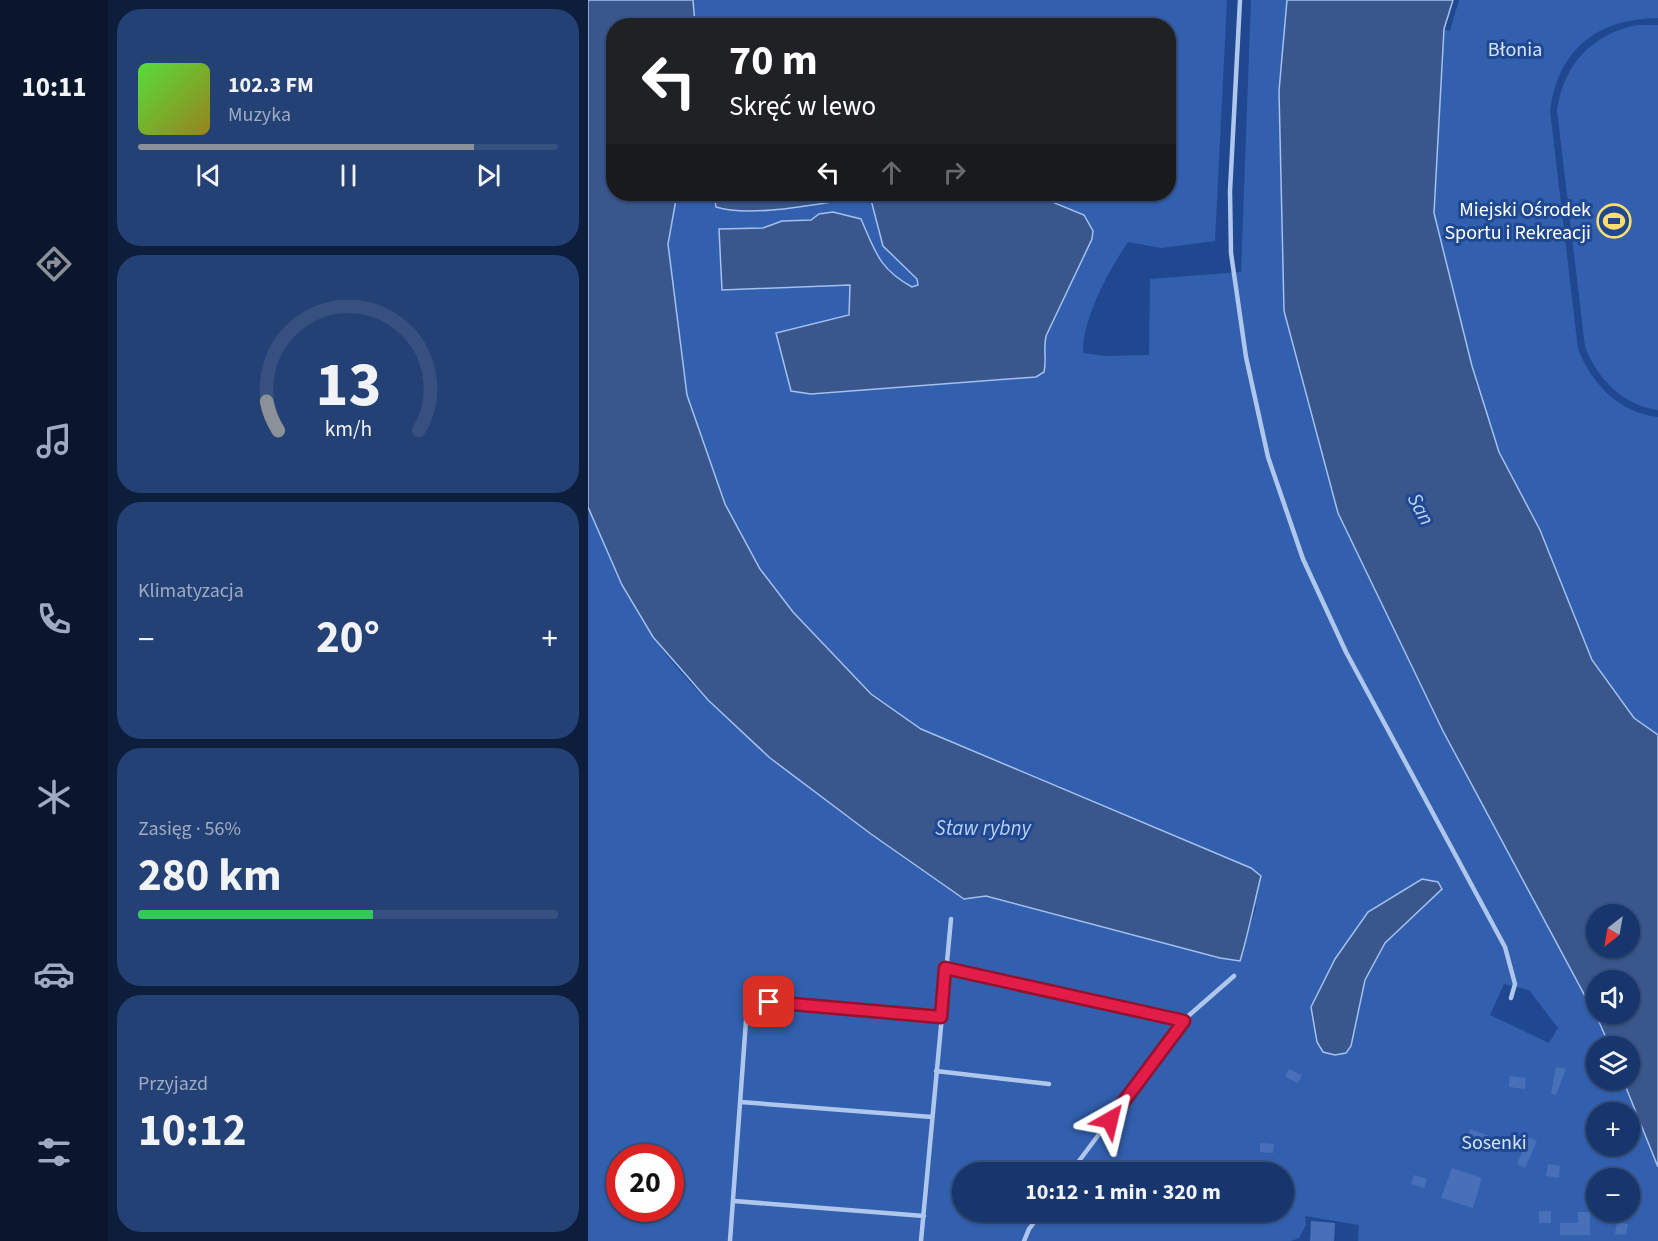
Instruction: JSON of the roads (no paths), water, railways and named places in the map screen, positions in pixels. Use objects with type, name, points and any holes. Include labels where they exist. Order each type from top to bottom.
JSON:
[{"type":"lane","points":[[1240,0],[1230,191],[1230,253],[1246,357],[1268,457],[1303,558],[1346,652],[1505,947],[1515,984],[1511,998]]},
{"type":"lane","points":[[921,1241],[951,919]]},
{"type":"lane","points":[[945,968],[1184,1021]]},
{"type":"lane","points":[[1078,1162],[1184,1021],[1234,976]]},
{"type":"lane","points":[[730,1241],[748,993]]},
{"type":"lane","points":[[748,1001],[941,1017]]},
{"type":"lane","points":[[936,1071],[1048,1084]]},
{"type":"lane","points":[[741,1102],[932,1118]]},
{"type":"lane","points":[[734,1201],[924,1216]]},
{"type":"lane","points":[[1024,1241],[1034,1222]]},
{"type":"water","name":"Staw rybny","points":[[588,0],[693,0],[694,18],[606,18],[606,201],[676,201],[668,244],[687,395],[725,504],[760,569],[793,612],[871,694],[921,729],[1251,868],[1261,876],[1240,961],[1220,958],[986,896],[964,899],[871,834],[770,758],[708,700],[653,637],[622,585],[588,507]]},
{"type":"water","name":"San","points":[[1287,0],[1453,0],[1444,29],[1434,213],[1472,366],[1499,452],[1540,530],[1592,660],[1634,718],[1658,735],[1658,1167],[1640,1122],[1640,1102],[1632,1102],[1627,1090],[1640,1090],[1640,1036],[1605,1036],[1600,1024],[1640,1024],[1640,970],[1586,970],[1586,998],[1443,731],[1338,513],[1284,311],[1279,91]]},
{"type":"water","points":[[715,201],[838,201],[771,210],[750,211],[716,207]]},
{"type":"water","points":[[871,201],[1050,201],[1084,215],[1093,231],[1092,239],[1046,336],[1044,372],[1036,377],[811,394],[791,391],[776,333],[849,315],[850,285],[722,290],[719,229],[763,228],[782,221],[811,220],[819,214],[833,212],[861,219],[885,266],[912,287],[918,285],[917,279],[883,246]]},
{"type":"water","points":[[1422,879],[1438,882],[1442,889],[1385,943],[1365,980],[1351,1046],[1346,1053],[1335,1055],[1323,1052],[1317,1042],[1311,1007],[1335,959],[1368,912]]},
{"type":"place","name":"Miejski Ośrodek Sportu i Rekreacji","points":[[1614,221]]},
{"type":"park label","name":"Błonia","points":[[1515,50]]},
{"type":"park label","name":"Sosenki","points":[[1494,1143]]}]
